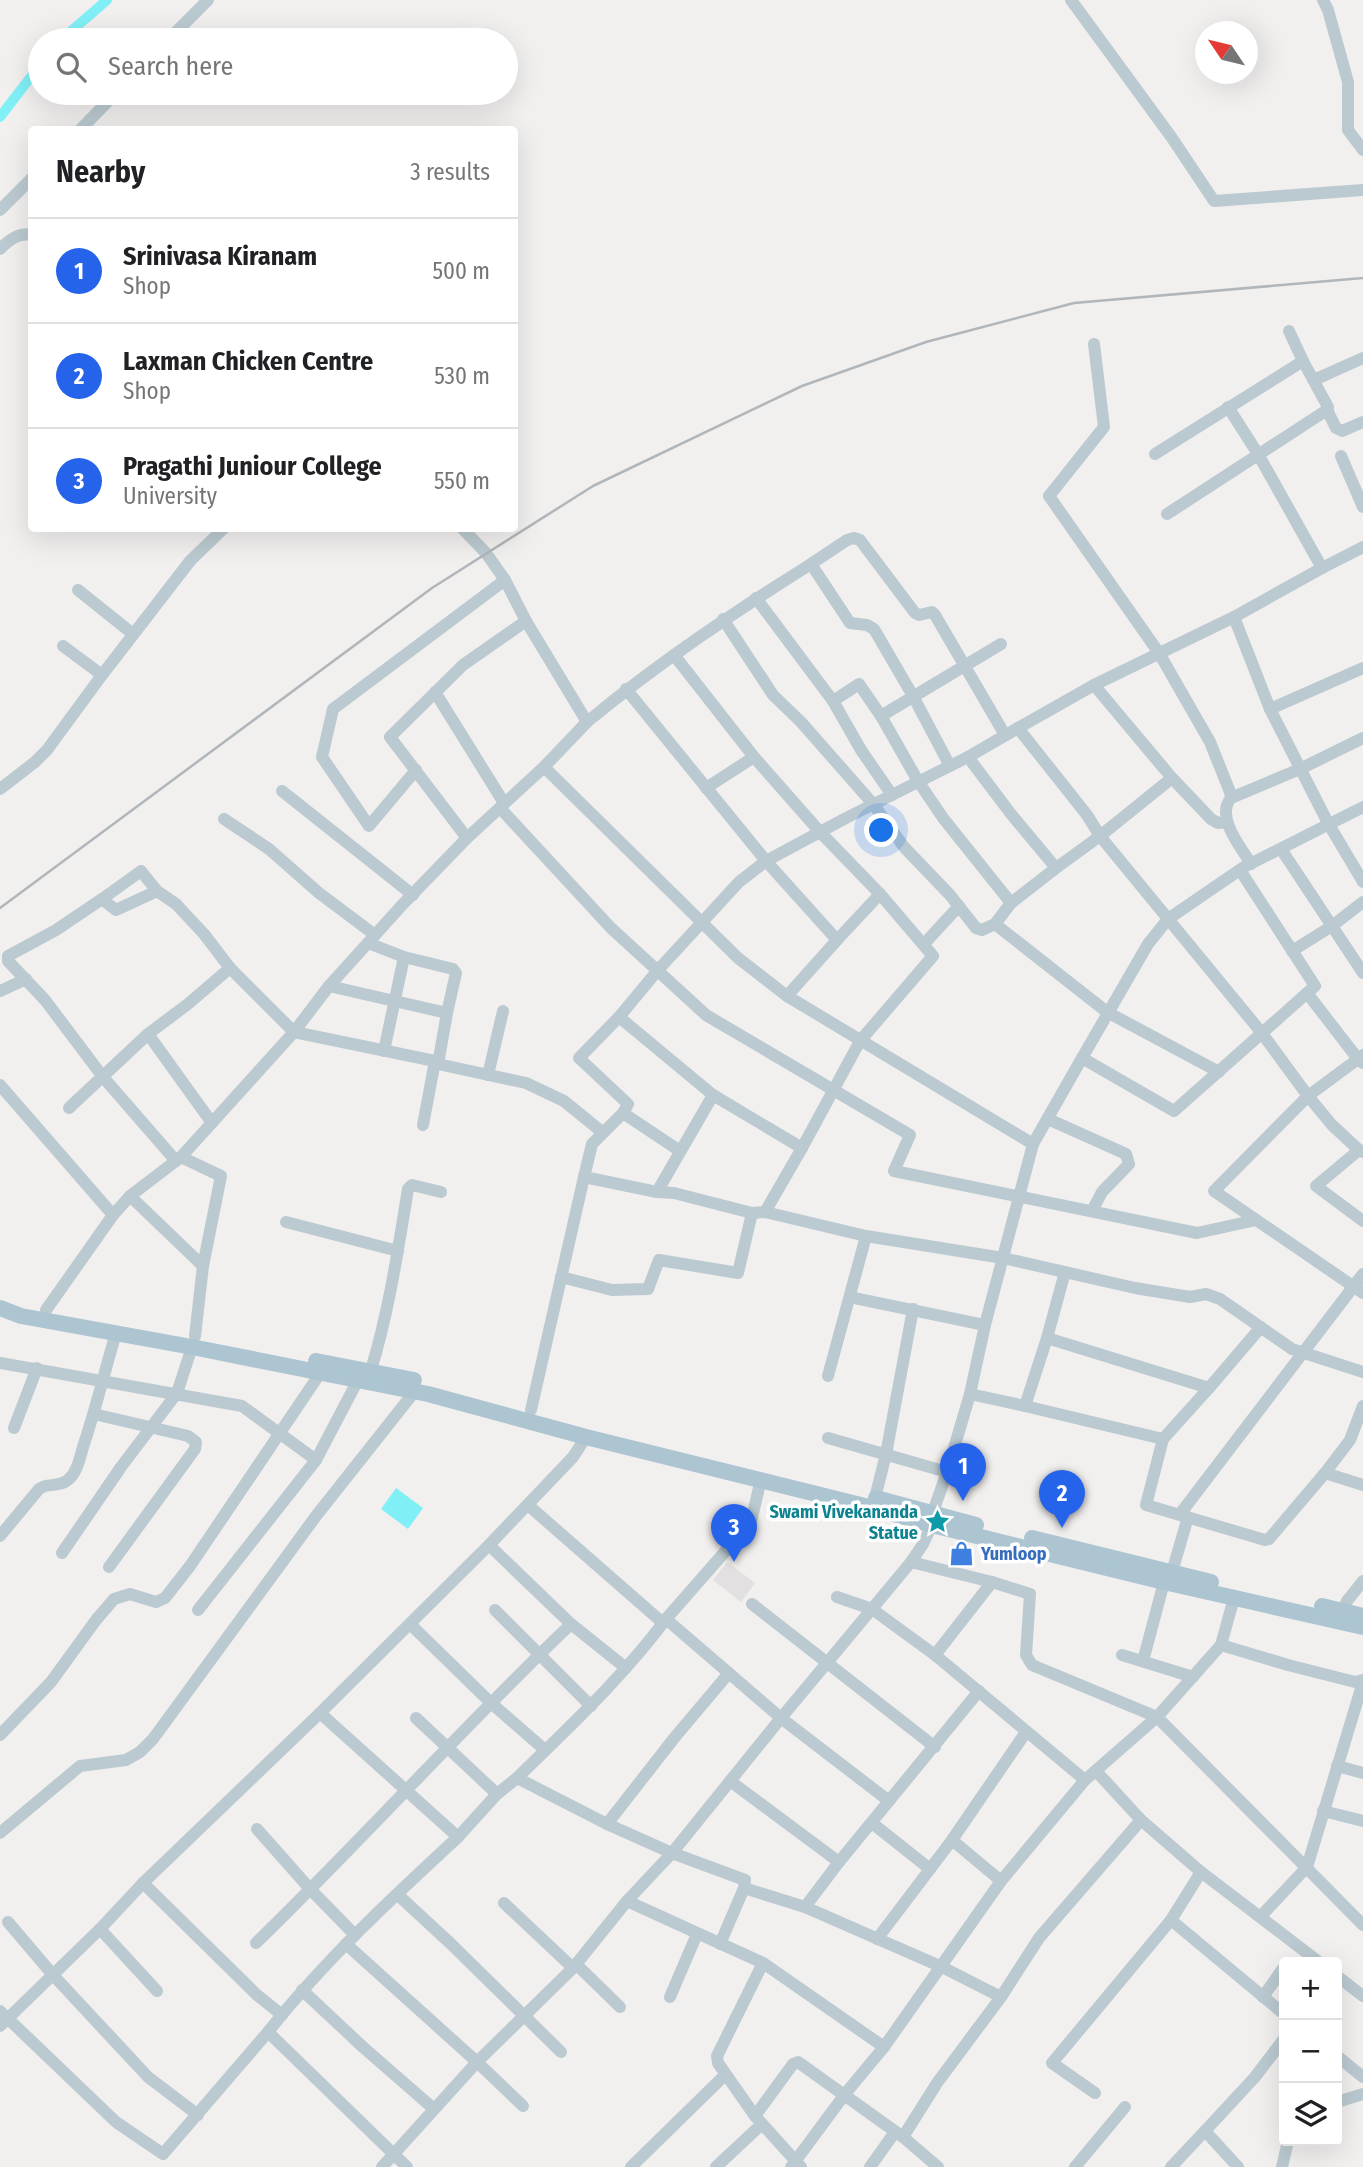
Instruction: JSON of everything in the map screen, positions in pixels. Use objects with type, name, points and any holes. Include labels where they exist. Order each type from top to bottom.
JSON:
[{"type":"main road","points":[[4,1309],[23,1306],[46,1310],[321,1372],[365,1375],[586,1437],[873,1507],[970,1524],[1168,1577],[1234,1598],[1363,1627]]},
{"type":"main road","points":[[4,1309],[21,1316],[116,1333],[194,1342],[531,1410],[875,1498],[932,1518]]},
{"type":"main road","points":[[1168,1577],[1363,1616]]},
{"type":"street","points":[[180,28],[208,0]]},
{"type":"street","points":[[1070,0],[1172,138],[1214,201],[1363,190]]},
{"type":"street","points":[[1323,0],[1349,82],[1348,130],[1363,150]]},
{"type":"street","points":[[84,126],[104,105]]},
{"type":"street","points":[[0,210],[28,182]]},
{"type":"street","points":[[0,249],[16,236],[28,233]]},
{"type":"street","points":[[1289,331],[1336,428],[1342,431],[1363,422]]},
{"type":"street","points":[[1094,344],[1104,428],[1049,496],[1151,657],[1210,742],[1231,798]]},
{"type":"street","points":[[1314,380],[1363,358]]},
{"type":"street","points":[[1156,454],[1303,361]]},
{"type":"street","points":[[1228,407],[1258,454],[1322,568]]},
{"type":"street","points":[[1167,514],[1327,410]]},
{"type":"street","points":[[1341,456],[1363,507]]},
{"type":"street","points":[[0,789],[47,750],[190,561],[220,532]]},
{"type":"street","points":[[466,532],[486,553],[505,580],[526,621],[587,722]]},
{"type":"street","points":[[46,1310],[113,1215],[130,1196],[178,1159],[294,1032],[329,986],[403,904],[587,722],[723,619],[847,540],[860,540],[915,613],[919,615],[929,612],[935,615],[1005,735]]},
{"type":"street","points":[[531,1410],[589,1151],[602,1132],[623,1113],[628,1104],[579,1058],[739,882],[766,862],[820,832],[968,757],[1094,685],[1234,617],[1363,547]]},
{"type":"street","points":[[811,564],[850,623],[867,625],[874,629],[950,766]]},
{"type":"street","points":[[415,770],[369,826],[322,757],[333,709],[505,580]]},
{"type":"street","points":[[78,590],[133,634]]},
{"type":"street","points":[[756,598],[833,701],[861,750],[892,795]]},
{"type":"street","points":[[1234,617],[1270,709],[1328,823],[1363,882]]},
{"type":"street","points":[[723,619],[773,695],[801,722],[874,805],[904,847],[978,929],[995,925],[1011,903],[1172,778]]},
{"type":"street","points":[[467,838],[390,737],[463,664],[526,621]]},
{"type":"street","points":[[881,716],[1001,644]]},
{"type":"street","points":[[63,646],[102,675]]},
{"type":"street","points":[[561,1277],[612,1290],[648,1289],[659,1259],[737,1273],[758,1213],[802,1148],[860,1041],[933,956],[754,757],[674,655]]},
{"type":"street","points":[[1270,709],[1363,668]]},
{"type":"street","points":[[833,701],[859,684],[943,818],[1011,903]]},
{"type":"street","points":[[1082,1058],[1174,1111],[1315,986],[1292,951],[1222,823],[1212,819],[1172,778],[1094,685]]},
{"type":"street","points":[[626,690],[766,862],[837,940]]},
{"type":"street","points":[[435,692],[502,806],[611,928],[706,1015],[910,1135],[894,1171],[1197,1233],[1256,1220]]},
{"type":"street","points":[[1018,728],[1087,815],[1100,836],[1261,1032],[1308,1096],[1332,1125],[1361,1151],[1316,1186],[1363,1221]]},
{"type":"street","points":[[1222,823],[1231,798],[1300,769],[1363,738]]},
{"type":"street","points":[[706,788],[754,757]]},
{"type":"street","points":[[968,757],[1056,868]]},
{"type":"street","points":[[544,767],[738,958],[787,996],[1033,1144]]},
{"type":"street","points":[[282,791],[413,895]]},
{"type":"street","points":[[382,2167],[477,2062],[574,1966],[627,1901],[672,1853],[923,1544],[971,1394],[985,1325],[1033,1144],[1148,944],[1168,919],[1245,867],[1363,807]]},
{"type":"street","points":[[224,819],[269,849],[371,939],[404,957],[453,969],[456,973],[438,1064],[526,1083],[546,1091],[564,1101],[602,1132]]},
{"type":"street","points":[[1281,849],[1363,973]]},
{"type":"street","points":[[62,1553],[121,1467],[177,1393],[194,1342],[203,1266],[221,1177],[178,1159],[103,1077],[45,1000],[8,961],[8,956],[57,930],[141,871],[157,891],[176,904],[230,968],[294,1032],[435,1061],[423,1125]]},
{"type":"street","points":[[102,899],[116,910],[157,891]]},
{"type":"street","points":[[787,996],[880,894]]},
{"type":"street","points":[[1292,951],[1332,926],[1363,902]]},
{"type":"street","points":[[924,944],[959,906]]},
{"type":"street","points":[[995,925],[1107,1012],[1219,1072]]},
{"type":"street","points":[[384,1051],[404,957]]},
{"type":"street","points":[[69,1108],[148,1034],[230,968]]},
{"type":"street","points":[[0,991],[26,979]]},
{"type":"street","points":[[329,986],[447,1013]]},
{"type":"street","points":[[1307,993],[1361,1059],[1308,1096],[1214,1191],[1358,1291]]},
{"type":"street","points":[[488,1075],[503,1012]]},
{"type":"street","points":[[619,1017],[713,1095],[802,1148]]},
{"type":"street","points":[[148,1034],[212,1123]]},
{"type":"street","points":[[0,1085],[113,1215]]},
{"type":"street","points":[[657,1192],[713,1095]]},
{"type":"street","points":[[623,1113],[680,1151]]},
{"type":"street","points":[[1048,1119],[1126,1154],[1129,1164],[1102,1192],[1092,1211]]},
{"type":"street","points":[[584,1177],[674,1193],[866,1236],[1003,1258],[1157,1292],[1190,1297],[1206,1294],[1220,1299],[1292,1349],[1363,1372]]},
{"type":"street","points":[[198,1610],[316,1460],[365,1375],[379,1344],[409,1187],[412,1185],[441,1192]]},
{"type":"street","points":[[130,1196],[203,1266]]},
{"type":"street","points":[[286,1222],[398,1251]]},
{"type":"street","points":[[828,1376],[866,1236]]},
{"type":"street","points":[[1025,1406],[1065,1272]]},
{"type":"street","points":[[1143,1661],[1184,1516],[1304,1353],[1358,1291],[1363,1274]]},
{"type":"street","points":[[850,1297],[985,1325]]},
{"type":"street","points":[[875,1498],[886,1454],[913,1309]]},
{"type":"street","points":[[1261,1327],[1163,1439],[1146,1505],[1269,1539],[1325,1473],[1357,1442],[1363,1406]]},
{"type":"street","points":[[0,1536],[39,1489],[45,1485],[67,1482],[74,1473],[94,1414],[116,1333]]},
{"type":"street","points":[[1046,1338],[1209,1388]]},
{"type":"street","points":[[0,1363],[242,1406],[316,1460]]},
{"type":"street","points":[[13,1428],[37,1368]]},
{"type":"street","points":[[0,1735],[51,1682],[96,1619],[114,1599],[130,1594],[156,1602],[166,1598],[321,1372]]},
{"type":"street","points":[[0,1833],[80,1766],[126,1760],[140,1752],[153,1739],[316,1516],[415,1391]]},
{"type":"street","points":[[971,1394],[1163,1439]]},
{"type":"street","points":[[94,1414],[152,1426],[188,1436],[196,1442],[195,1449],[109,1567]]},
{"type":"street","points":[[586,1437],[573,1457],[410,1624],[143,1883],[53,1975],[3,2019],[116,2122],[163,2154],[302,1990],[351,1939],[458,1837],[497,1794],[591,1706],[626,1668],[751,1522],[761,1479]]},
{"type":"street","points":[[828,1438],[947,1472]]},
{"type":"street","points":[[1325,1473],[1363,1485]]},
{"type":"street","points":[[528,1504],[781,1718],[889,1801]]},
{"type":"street","points":[[489,1545],[570,1624],[626,1668]]},
{"type":"street","points":[[911,1562],[1030,1594],[1026,1655],[1032,1665],[1157,1717],[1363,1925]]},
{"type":"street","points":[[1343,1610],[1363,1581]]},
{"type":"street","points":[[935,1655],[992,1582]]},
{"type":"street","points":[[837,1597],[872,1609],[935,1655],[1085,1780]]},
{"type":"street","points":[[763,1963],[718,2056],[718,2063],[758,2120],[796,2165],[845,2094],[884,2047],[942,1967],[1001,1881],[1085,1780],[1157,1717],[1221,1645],[1234,1598]]},
{"type":"street","points":[[752,1604],[934,1747]]},
{"type":"street","points":[[495,1610],[591,1706]]},
{"type":"street","points":[[410,1624],[490,1702],[545,1750]]},
{"type":"street","points":[[256,1943],[311,1890],[490,1702],[570,1624]]},
{"type":"street","points":[[1221,1645],[1342,1679],[1363,1681],[1357,1719],[1336,1766],[1307,1867],[1261,1916]]},
{"type":"street","points":[[1122,1655],[1193,1677]]},
{"type":"street","points":[[607,1824],[729,1673]]},
{"type":"street","points":[[805,1907],[979,1691]]},
{"type":"street","points":[[320,1713],[458,1837]]},
{"type":"street","points":[[416,1718],[497,1794]]},
{"type":"street","points":[[877,1940],[952,1840],[1026,1732]]},
{"type":"street","points":[[1336,1766],[1363,1773]]},
{"type":"street","points":[[1096,1771],[1141,1819],[1200,1871],[1312,1957]]},
{"type":"street","points":[[517,1778],[607,1824],[672,1853],[742,1878],[745,1882],[744,1888],[720,1944]]},
{"type":"street","points":[[730,1781],[839,1862]]},
{"type":"street","points":[[1323,1811],[1363,1821]]},
{"type":"street","points":[[870,2167],[899,2135],[1001,1997],[1039,1938],[1141,1819]]},
{"type":"street","points":[[872,1823],[930,1869]]},
{"type":"street","points":[[257,1829],[351,1939],[523,2106]]},
{"type":"street","points":[[952,1840],[1001,1881]]},
{"type":"street","points":[[1095,2094],[1052,2063],[1171,1920],[1200,1871]]},
{"type":"street","points":[[143,1883],[257,1995],[282,2015]]},
{"type":"street","points":[[744,1888],[805,1907],[942,1967],[1001,1997]]},
{"type":"street","points":[[397,1894],[561,2052]]},
{"type":"street","points":[[627,1901],[763,1963],[884,2047]]},
{"type":"street","points":[[504,1903],[620,2007]]},
{"type":"street","points":[[1171,1920],[1279,2010]]},
{"type":"street","points":[[8,1922],[53,1975],[148,2077],[198,2115]]},
{"type":"street","points":[[100,1929],[157,1991]]},
{"type":"street","points":[[670,1997],[697,1934]]},
{"type":"street","points":[[1292,1957],[1299,1947]]},
{"type":"street","points":[[1263,1997],[1279,1974]]},
{"type":"street","points":[[1342,1980],[1363,1996]]},
{"type":"street","points":[[302,1990],[434,2109]]},
{"type":"street","points":[[268,2032],[407,2167]]},
{"type":"street","points":[[1175,2165],[1255,2077],[1279,2046]]},
{"type":"street","points":[[1342,2060],[1363,2077]]},
{"type":"street","points":[[716,2167],[758,2120],[795,2062],[802,2063],[845,2094],[938,2167]]},
{"type":"street","points":[[631,2167],[725,2075]]},
{"type":"street","points":[[1342,2100],[1363,2094]]},
{"type":"street","points":[[1075,2167],[1125,2108]]},
{"type":"street","points":[[1205,2131],[1238,2167]]},
{"type":"street","points":[[1282,2167],[1287,2146]]},
{"type":"shaded area","points":[[727,1562],[755,1583],[741,1602],[713,1580]]},
{"type":"water","points":[[396,1488],[423,1508],[408,1529],[381,1509]]},
{"type":"waterway","points":[[75,28],[107,0]]},
{"type":"waterway","points":[[0,117],[28,81]]},
{"type":"railway","points":[[0,908],[432,588],[593,486],[802,386],[926,342],[1074,303],[1363,278]]},
{"type":"place","name":"Srinivasa Kiranam","points":[[963,1501]]},
{"type":"place","name":"Swami Vivekananda Statue","points":[[938,1522]]},
{"type":"place","name":"Laxman Chicken Centre","points":[[1062,1528]]},
{"type":"place","name":"Yumloop","points":[[961,1554]]},
{"type":"place","name":"Pragathi Juniour College","points":[[734,1562]]}]
